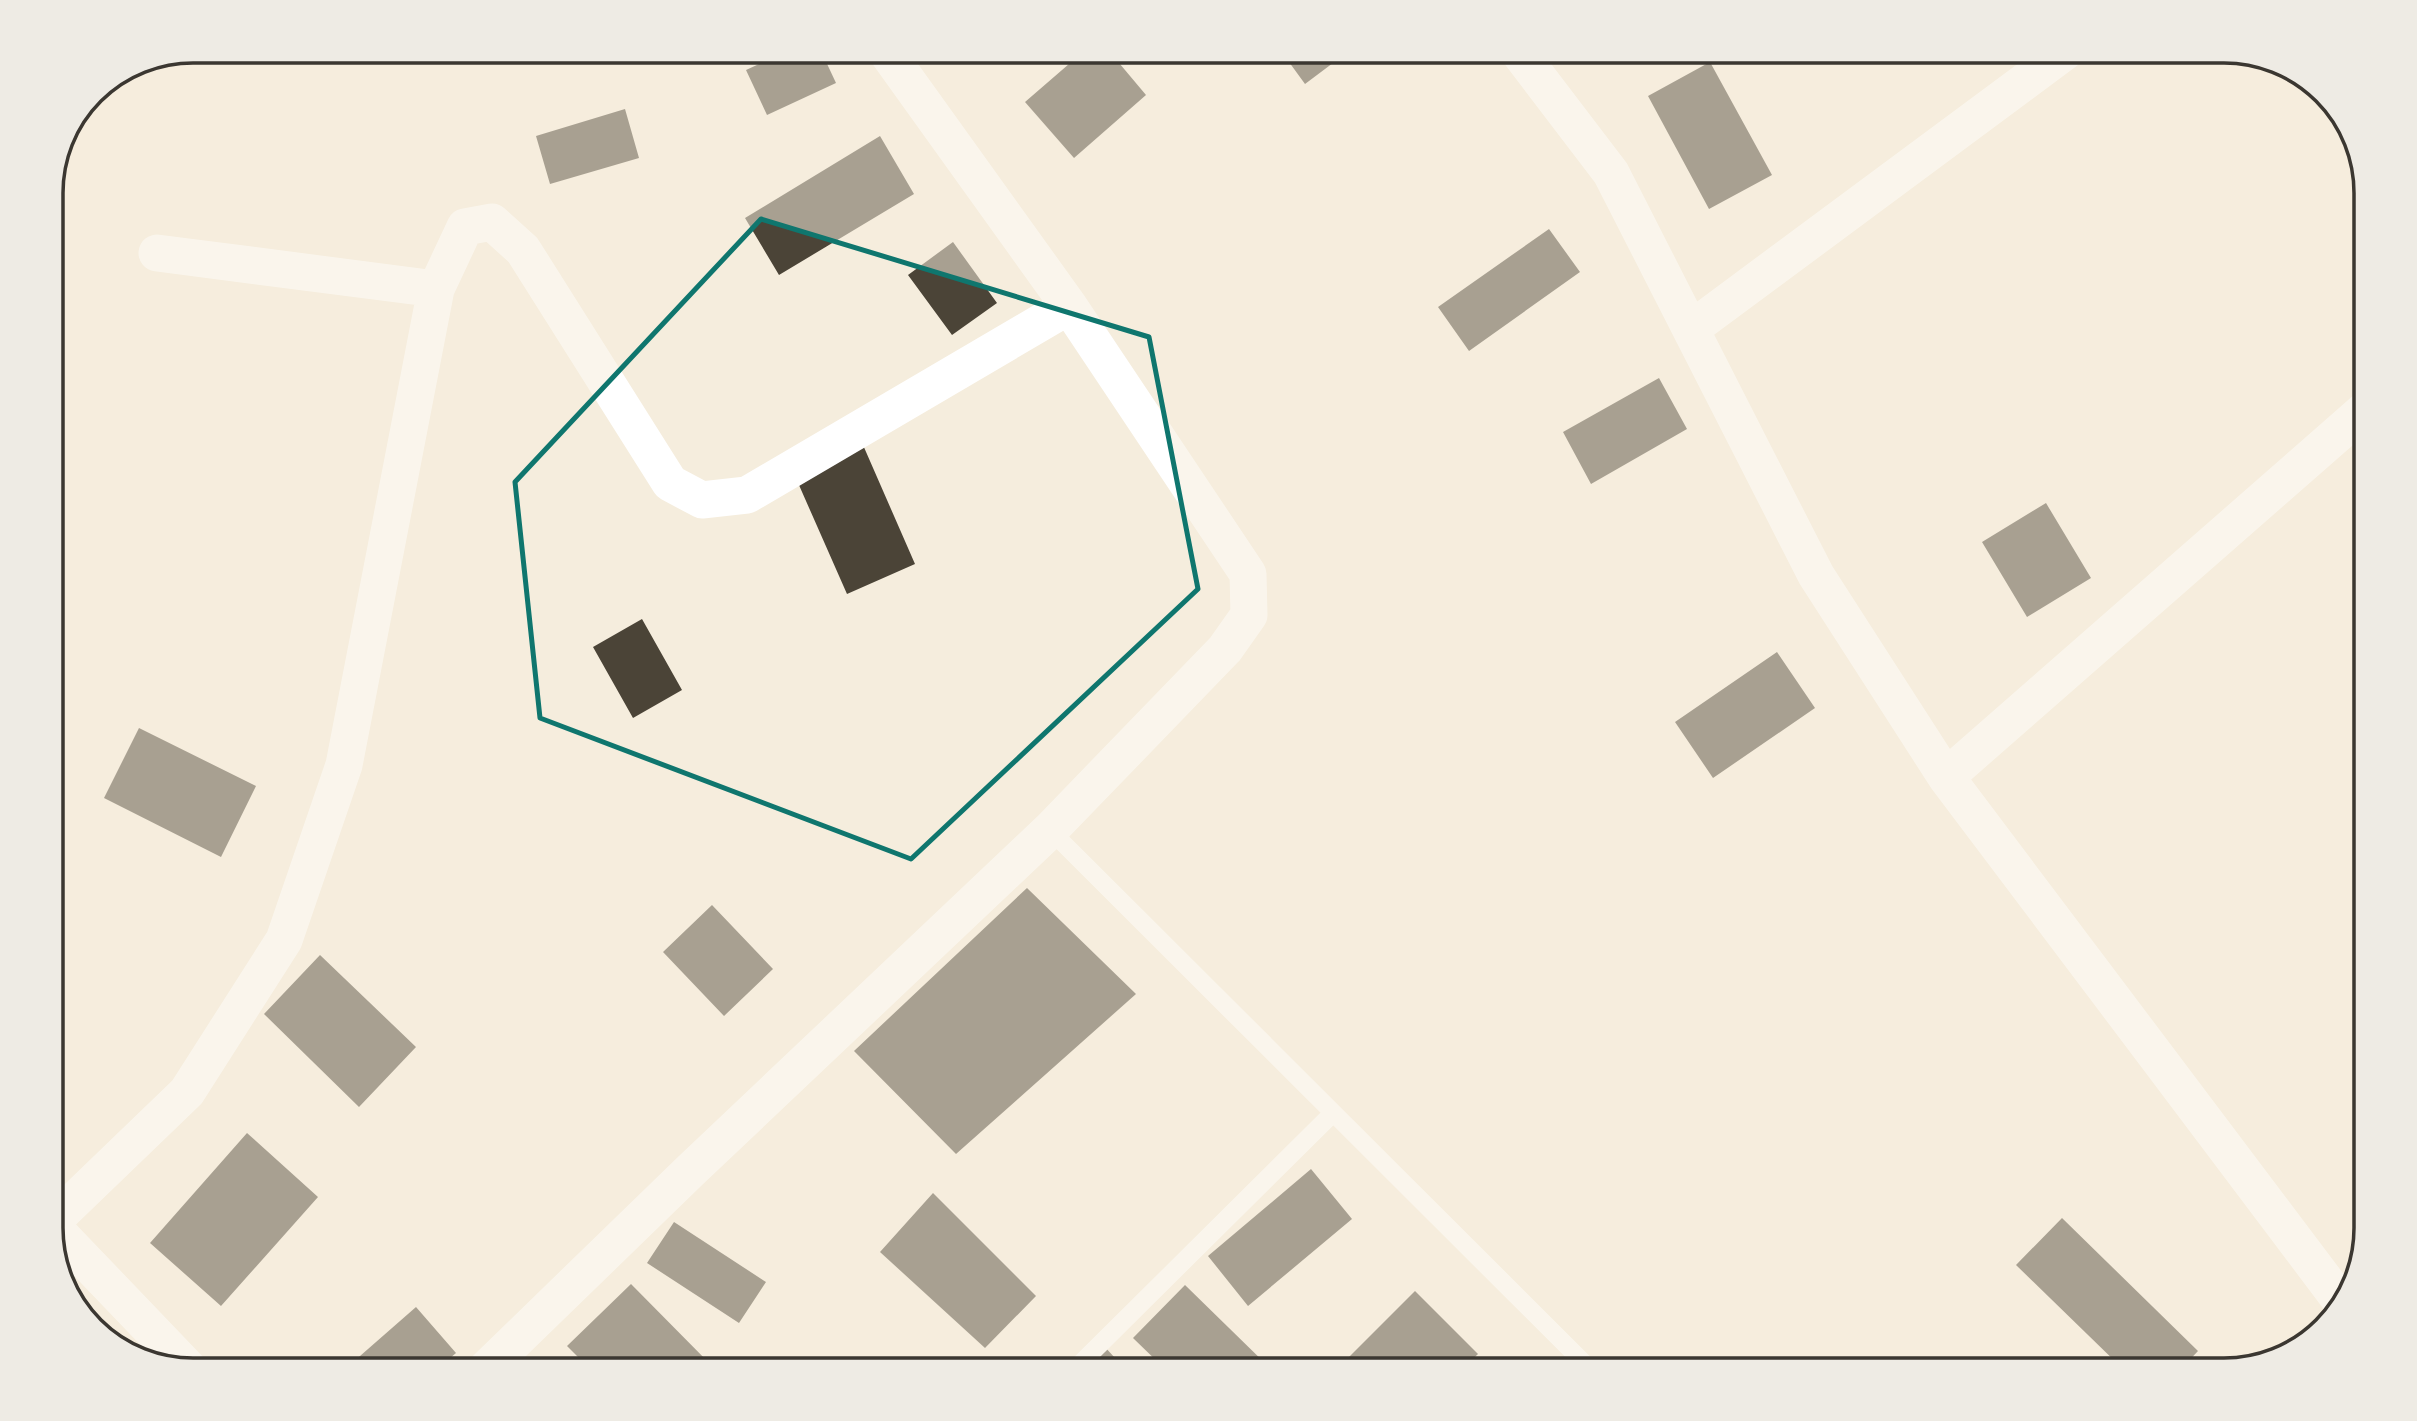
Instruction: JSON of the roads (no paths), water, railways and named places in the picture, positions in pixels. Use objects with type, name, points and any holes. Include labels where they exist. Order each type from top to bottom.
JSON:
[{"type":"street","points":[[497,1358],[690,1171],[1050,830],[1226,649],[1249,615],[1248,574],[1069,306],[895,63]]},
{"type":"street","points":[[1527,63],[1611,173],[1816,575],[1946,777],[2336,1295]]},
{"type":"street","points":[[1690,328],[2050,63]]},
{"type":"street","points":[[63,1212],[187,1092],[284,940],[344,765],[436,289],[465,227],[492,222],[523,250],[670,483],[702,500],[747,495],[1069,306]]},
{"type":"street","points":[[157,253],[436,289]]},
{"type":"street","points":[[1946,777],[2354,420]]},
{"type":"street","points":[[63,1237],[171,1356]]},
{"type":"lane","points":[[1050,830],[1579,1358]]},
{"type":"lane","points":[[1086,1358],[1333,1113]]}]
